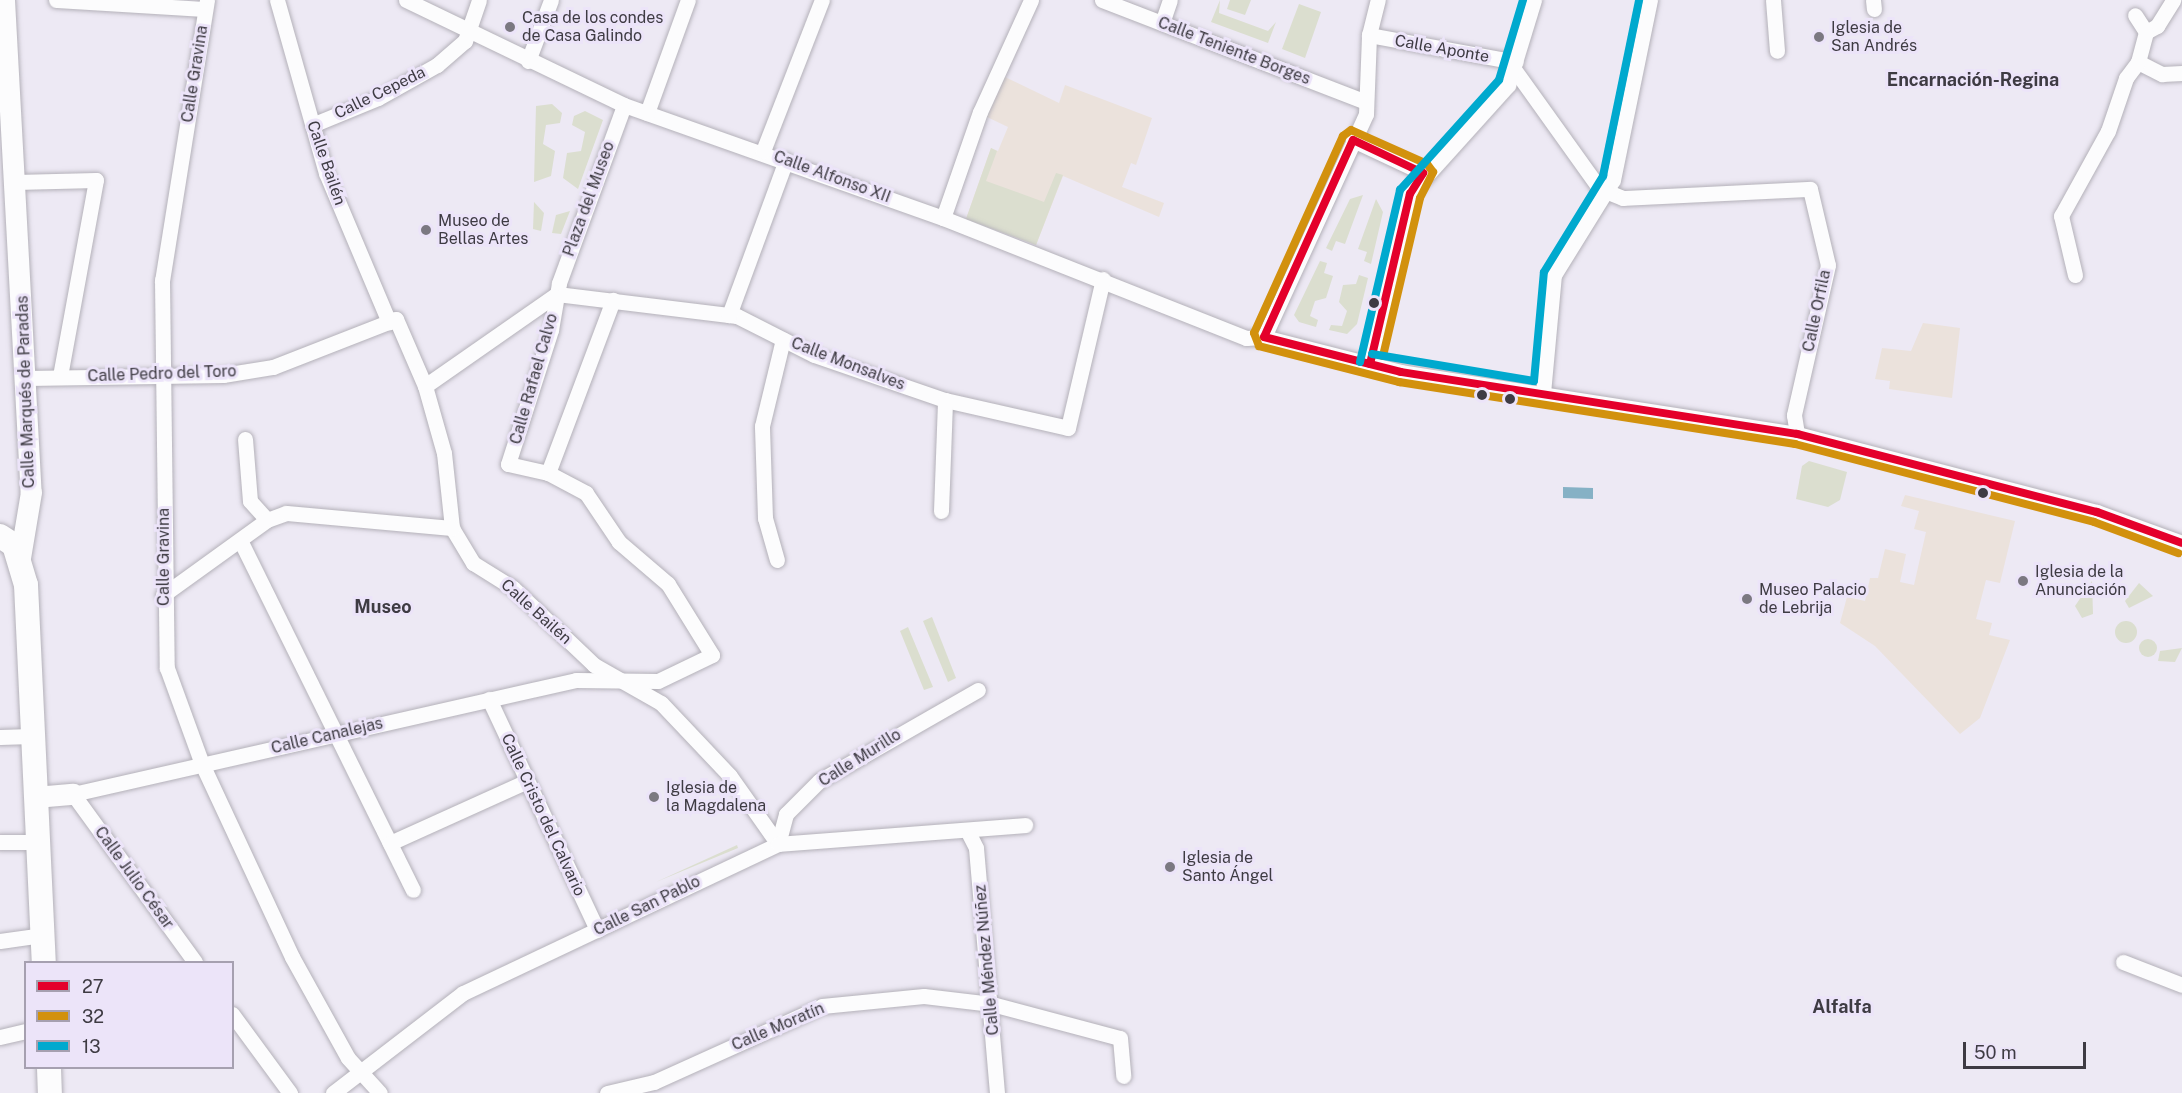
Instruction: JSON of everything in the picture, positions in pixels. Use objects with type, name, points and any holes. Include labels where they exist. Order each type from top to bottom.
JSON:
[{"type":"main road","name":"Calle Marqués de Paradas","points":[[4,0],[27,378],[31,492],[20,558],[44,961]]},
{"type":"main road","points":[[0,536],[20,558]]},
{"type":"main road","name":"Calle Canalejas","points":[[35,796],[73,795]]},
{"type":"main road","points":[[49,1069],[50,1093]]},
{"type":"street","points":[[56,0],[206,4]]},
{"type":"street","name":"Calle Bailén","points":[[277,0],[326,173],[425,386],[444,453],[452,528],[473,563],[513,588],[594,664],[620,682],[661,703],[730,776],[778,844]]},
{"type":"street","name":"Calle Alfonso XII","points":[[406,0],[528,61],[624,105],[763,151],[943,218],[1102,279],[1246,338],[1264,337],[1370,364],[1797,434],[2079,507],[2182,543]]},
{"type":"street","name":"Calle Cepeda","points":[[312,124],[412,81],[465,40],[479,0]]},
{"type":"street","points":[[528,61],[551,0]]},
{"type":"street","points":[[647,114],[688,0]]},
{"type":"street","points":[[763,151],[822,0]]},
{"type":"street","points":[[943,218],[980,112],[1031,0]]},
{"type":"street","name":"Calle Teniente Borges","points":[[1102,0],[1162,22],[1366,108]]},
{"type":"street","points":[[1162,22],[1170,0]]},
{"type":"street","points":[[1264,337],[1366,108],[1369,35],[1378,0]]},
{"type":"street","points":[[1370,364],[1410,194],[1423,173],[1496,103],[1515,66],[1534,0]]},
{"type":"street","points":[[1543,393],[1560,258],[1608,192],[1650,0]]},
{"type":"street","points":[[1773,0],[1777,51]]},
{"type":"street","points":[[2075,275],[2061,216],[2108,132],[2126,78],[2138,62],[2146,32],[2157,26],[2173,0]]},
{"type":"street","name":"Calle Gravina","points":[[206,4],[162,280],[160,372],[163,595],[167,668],[202,765],[292,957],[360,1072],[380,1093]]},
{"type":"street","points":[[2135,15],[2146,32]]},
{"type":"street","name":"Calle Aponte","points":[[1369,35],[1515,66]]},
{"type":"street","points":[[2138,62],[2162,74],[2182,73]]},
{"type":"street","points":[[1515,66],[1597,185],[1608,192]]},
{"type":"street","name":"Plaza del Museo","points":[[557,294],[624,105]]},
{"type":"street","points":[[1353,140],[1423,173]]},
{"type":"street","points":[[729,315],[786,160]]},
{"type":"street","points":[[15,182],[96,180],[60,377]]},
{"type":"street","name":"Calle Orfila","points":[[1608,192],[1623,198],[1810,189],[1828,265],[1794,415],[1797,434]]},
{"type":"street","name":"Calle Monsalves","points":[[557,294],[729,315],[783,339],[945,400],[1068,428],[1102,279]]},
{"type":"street","points":[[425,386],[557,294]]},
{"type":"street","name":"Calle Rafael Calvo","points":[[548,473],[508,464],[551,330],[557,294]]},
{"type":"street","points":[[548,473],[613,300]]},
{"type":"street","name":"Calle Pedro del Toro","points":[[27,378],[160,372],[223,375],[273,367],[393,320]]},
{"type":"street","points":[[777,560],[765,518],[762,426],[783,339]]},
{"type":"street","points":[[941,511],[945,400]]},
{"type":"street","points":[[245,439],[250,501],[267,520]]},
{"type":"street","name":"Calle Canalejas","points":[[73,795],[576,680],[658,681],[712,655],[668,584],[619,542],[586,493],[548,473]]},
{"type":"street","points":[[163,595],[241,542],[267,520],[286,513],[452,528]]},
{"type":"street","points":[[241,542],[412,890]]},
{"type":"street","name":"Calle Murillo","points":[[778,844],[786,814],[819,781],[978,690]]},
{"type":"street","name":"Calle Cristo del Calvario","points":[[489,699],[597,930]]},
{"type":"street","points":[[0,737],[32,736]]},
{"type":"street","points":[[390,843],[527,781]]},
{"type":"street","name":"Calle Julio César","points":[[73,795],[194,961]]},
{"type":"street","name":"Calle San Pablo","points":[[333,1093],[464,993],[778,844],[1024,825]]},
{"type":"street","name":"Calle Méndez Núñez","points":[[967,830],[976,848],[992,1004],[997,1093]]},
{"type":"street","points":[[0,842],[37,842]]},
{"type":"street","points":[[0,941],[42,935]]},
{"type":"street","points":[[2123,962],[2182,985]]},
{"type":"street","name":"Calle Moratín","points":[[608,1093],[654,1082],[822,1006],[924,996],[992,1004],[1120,1038],[1123,1077]]},
{"type":"street","points":[[234,1017],[290,1093]]},
{"type":"street","points":[[0,1037],[24,1031]]},
{"type":"shaded area","points":[[1220,0],[1219,13],[1268,31],[1276,22],[1268,43],[1211,22]]},
{"type":"shaded area","points":[[1230,0],[1251,0],[1245,15],[1227,9]]},
{"type":"shaded area","points":[[1299,4],[1321,12],[1305,58],[1282,49]]},
{"type":"shaded area","points":[[1005,77],[1059,103],[1065,85],[1152,118],[1136,165],[1131,163],[1122,187],[1164,203],[1159,217],[1063,176],[1036,245],[966,219],[991,148],[998,151],[1008,127],[987,117]]},
{"type":"shaded area","points":[[552,104],[562,113],[560,123],[546,125],[543,144],[555,151],[551,176],[534,182],[536,106]]},
{"type":"shaded area","points":[[585,111],[603,120],[578,189],[563,178],[567,153],[581,151],[585,132],[572,125],[574,116]]},
{"type":"shaded area","points":[[991,148],[997,151],[986,181],[1044,202],[1056,173],[1063,175],[1036,245],[966,219]]},
{"type":"shaded area","points":[[1363,195],[1345,244],[1336,241],[1332,251],[1326,248],[1350,199]]},
{"type":"shaded area","points":[[1376,199],[1383,212],[1371,264],[1364,261],[1367,252],[1358,249]]},
{"type":"shaded area","points":[[534,202],[544,213],[541,231],[533,229]]},
{"type":"shaded area","points":[[570,211],[561,234],[552,233],[556,215]]},
{"type":"shaded area","points":[[1320,261],[1327,263],[1324,273],[1333,276],[1326,298],[1315,301],[1310,316],[1318,320],[1316,327],[1299,322],[1294,315]]},
{"type":"shaded area","points":[[1359,275],[1368,278],[1357,324],[1347,334],[1329,330],[1331,325],[1342,326],[1347,311],[1339,302],[1343,285],[1356,284]]},
{"type":"shaded area","points":[[1923,323],[1960,328],[1952,398],[1889,389],[1890,381],[1875,379],[1882,348],[1911,351]]},
{"type":"shaded area","points":[[1809,461],[1847,472],[1840,500],[1828,507],[1796,499],[1802,466]]},
{"type":"shaded area","points":[[1905,495],[2015,521],[2000,583],[1986,580],[1976,619],[1992,623],[1989,635],[2010,640],[1980,718],[1960,734],[1875,646],[1840,623],[1847,597],[1865,601],[1870,578],[1878,578],[1885,549],[1906,554],[1900,582],[1914,585],[1926,532],[1914,529],[1919,511],[1901,506]]},
{"type":"shaded area","points":[[2092,581],[2093,614],[2082,618],[2075,606]]},
{"type":"shaded area","points":[[2139,583],[2153,596],[2129,608],[2125,601]]},
{"type":"shaded area","points":[[932,617],[956,678],[948,682],[923,621]]},
{"type":"shaded area","points":[[2122,621],[2130,621],[2137,628],[2137,636],[2130,643],[2122,643],[2115,636],[2115,628]]},
{"type":"shaded area","points":[[908,627],[933,687],[924,690],[900,631]]},
{"type":"shaded area","points":[[2148,639],[2154,642],[2157,648],[2154,654],[2148,657],[2142,654],[2139,648],[2142,642]]},
{"type":"shaded area","points":[[2182,648],[2175,662],[2158,661],[2160,651]]},
{"type":"shaded area","points":[[737,845],[738,848],[656,882]]},
{"type":"water","points":[[1563,487],[1593,488],[1593,499],[1563,498]]},
{"type":"transit line","name":"13","points":[[1360,362],[1400,190],[1499,80],[1523,0]]},
{"type":"transit line","name":"13","points":[[1372,354],[1534,381],[1544,272],[1603,176],[1639,0]]},
{"type":"transit line","name":"32","points":[[1383,356],[1420,198],[1433,172],[1427,164],[1351,130],[1343,136],[1254,333],[1259,346],[1399,382],[1795,444],[2094,522],[2178,553]]},
{"type":"transit line","name":"27","points":[[1370,364],[1410,194],[1423,173],[1353,140],[1264,337],[1401,372],[1797,434],[2097,512],[2182,543]]},
{"type":"place","name":"Casa de los condes de Casa Galindo","points":[[510,27]]},
{"type":"place","name":"Iglesia de San Andrés","points":[[1819,37]]},
{"type":"place","name":"Museo de Bellas Artes","points":[[426,230]]},
{"type":"place","name":"Iglesia de la Anunciación","points":[[2023,581]]},
{"type":"place","name":"Museo Palacio de Lebrija","points":[[1747,599]]},
{"type":"place","name":"Iglesia de la Magdalena","points":[[654,797]]},
{"type":"place","name":"Iglesia de Santo Ángel","points":[[1170,867]]},
{"type":"district","name":"Encarnación-Regina","points":[[1973,80]]},
{"type":"district","name":"Museo","points":[[383,607]]},
{"type":"district","name":"Alfalfa","points":[[1842,1007]]}]
